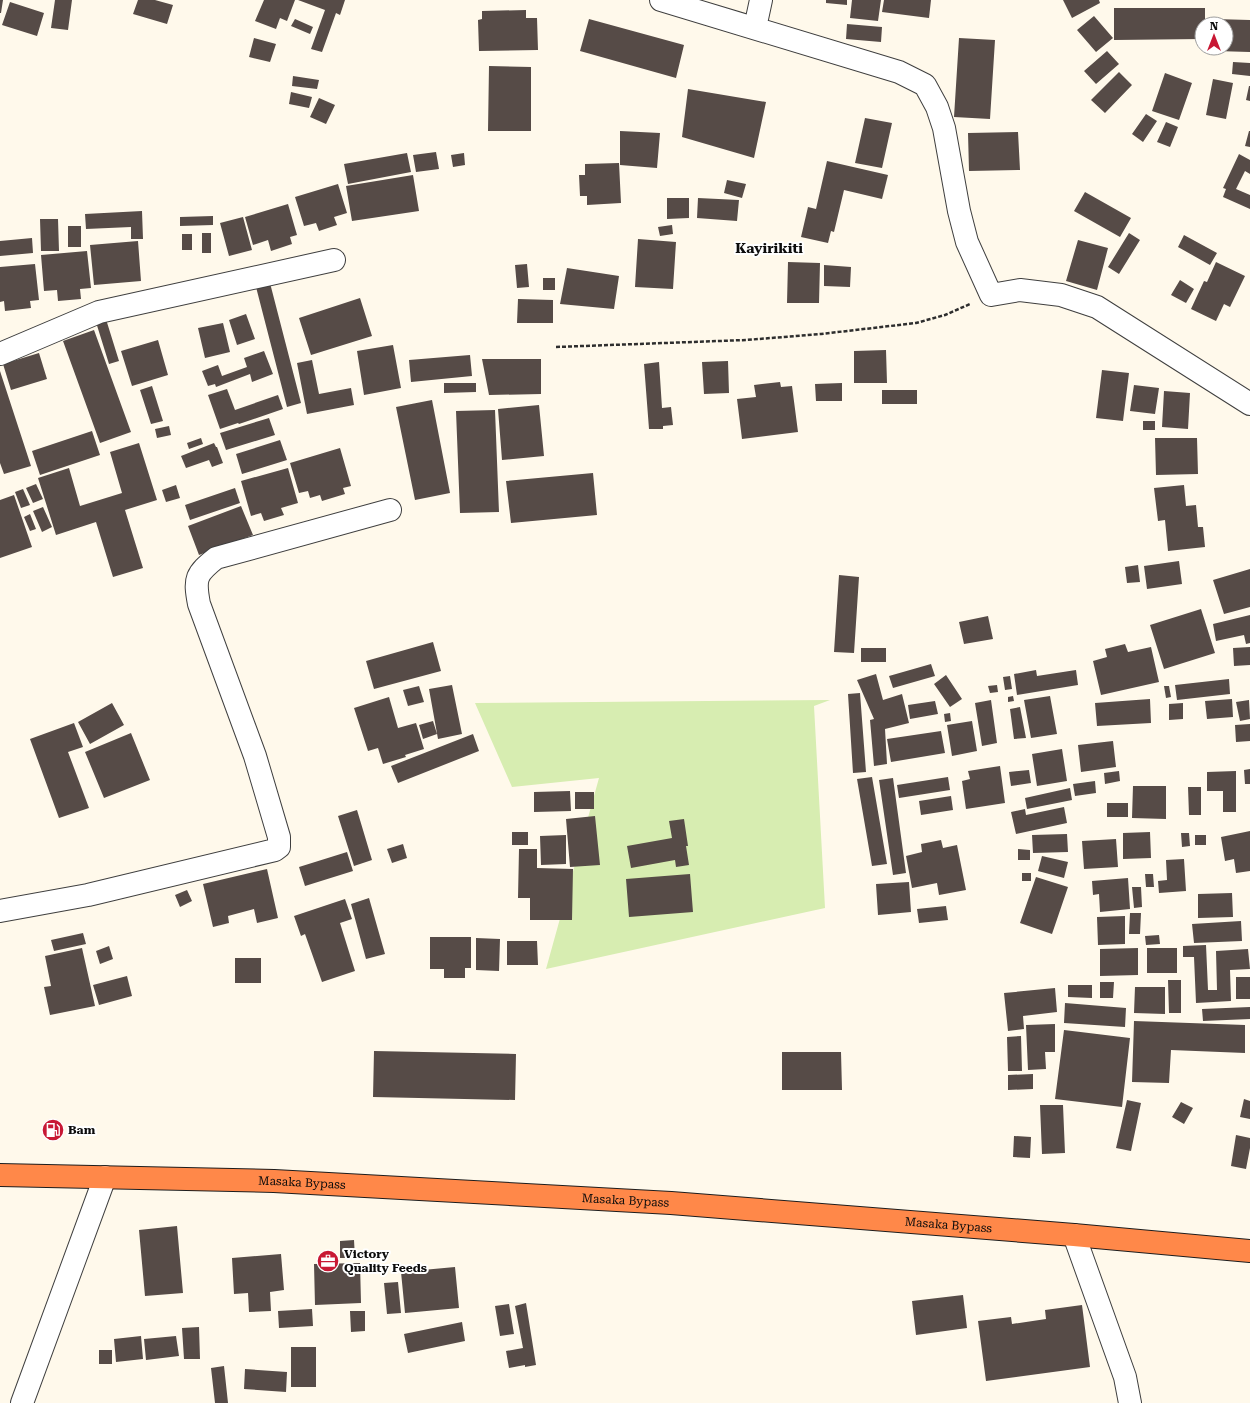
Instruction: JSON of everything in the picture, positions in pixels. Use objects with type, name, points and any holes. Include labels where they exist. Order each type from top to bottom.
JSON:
[{"type":"highway","name":"Masaka Bypass","points":[[0,1174],[274,1181],[671,1203],[1074,1235],[1250,1251]]},
{"type":"street","points":[[661,0],[899,72],[925,85],[937,107],[944,128],[959,212],[968,242],[991,295],[1020,290],[1061,295],[1097,307],[1250,404]]},
{"type":"street","points":[[755,28],[761,0]]},
{"type":"street","points":[[0,354],[99,312],[334,260]]},
{"type":"street","points":[[0,911],[88,895],[275,850],[279,847],[279,836],[256,756],[199,604],[196,587],[201,570],[216,558],[390,510]]},
{"type":"street","points":[[22,1403],[105,1177]]},
{"type":"street","points":[[1074,1235],[1125,1377],[1130,1403]]},
{"type":"path","points":[[556,347],[746,340],[821,334],[916,323],[945,315],[991,295]]},
{"type":"green space","points":[[830,700],[814,706],[825,908],[546,969],[599,778],[512,787],[475,703]]},
{"type":"building","points":[[0,0],[3,0],[1,13],[0,13]]},
{"type":"building","points":[[55,0],[72,0],[68,30],[51,28]]},
{"type":"building","points":[[138,0],[155,0],[173,5],[167,24],[133,14]]},
{"type":"building","points":[[264,0],[295,0],[287,21],[280,18],[276,29],[255,21]]},
{"type":"building","points":[[298,0],[345,0],[340,15],[336,13],[322,52],[311,49],[325,10]]},
{"type":"building","points":[[826,0],[847,0],[847,5],[826,3]]},
{"type":"building","points":[[852,0],[881,0],[878,21],[850,18]]},
{"type":"building","points":[[884,0],[931,0],[929,18],[882,12]]},
{"type":"building","points":[[1063,0],[1099,0],[1100,3],[1072,18]]},
{"type":"building","points":[[10,2],[44,13],[37,36],[2,25]]},
{"type":"building","points":[[1114,8],[1205,8],[1205,16],[1194,16],[1194,39],[1114,40]]},
{"type":"building","points":[[526,10],[526,18],[537,18],[538,50],[479,51],[478,20],[482,19],[482,11]]},
{"type":"building","points":[[1094,16],[1113,38],[1096,52],[1077,30]]},
{"type":"building","points":[[295,19],[313,27],[310,34],[291,26]]},
{"type":"building","points":[[589,19],[684,45],[676,78],[580,51]]},
{"type":"building","points":[[1234,20],[1250,20],[1250,52],[1234,52]]},
{"type":"building","points":[[847,24],[882,27],[881,42],[846,39]]},
{"type":"building","points":[[254,38],[276,44],[270,62],[249,57]]},
{"type":"building","points":[[959,38],[995,40],[990,119],[954,117]]},
{"type":"building","points":[[1107,51],[1119,64],[1096,84],[1084,71]]},
{"type":"building","points":[[1233,62],[1250,63],[1250,76],[1232,74]]},
{"type":"building","points":[[489,66],[531,67],[531,131],[488,131]]},
{"type":"building","points":[[1119,72],[1132,85],[1105,113],[1091,100]]},
{"type":"building","points":[[1165,73],[1192,83],[1179,120],[1152,111]]},
{"type":"building","points":[[293,76],[319,80],[317,89],[292,86]]},
{"type":"building","points":[[1213,79],[1233,83],[1226,119],[1206,115]]},
{"type":"building","points":[[1250,86],[1250,101],[1246,100]]},
{"type":"building","points":[[688,89],[766,102],[754,158],[682,137]]},
{"type":"building","points":[[291,92],[312,97],[309,108],[289,104]]},
{"type":"building","points":[[319,98],[335,105],[326,124],[310,117]]},
{"type":"building","points":[[1146,114],[1157,121],[1143,142],[1132,134]]},
{"type":"building","points":[[865,118],[892,123],[882,168],[855,163]]},
{"type":"building","points":[[1166,122],[1178,127],[1170,147],[1157,142]]},
{"type":"building","points":[[620,131],[660,133],[657,168],[620,165]]},
{"type":"building","points":[[1250,131],[1250,147],[1245,146]]},
{"type":"building","points":[[1018,132],[1020,170],[969,171],[968,133]]},
{"type":"building","points":[[436,152],[439,169],[416,172],[413,155]]},
{"type":"building","points":[[407,153],[411,172],[348,184],[344,164]]},
{"type":"building","points":[[464,153],[465,165],[453,167],[451,155]]},
{"type":"building","points":[[1239,154],[1250,160],[1250,174],[1245,171],[1236,189],[1250,195],[1250,209],[1223,197],[1226,189],[1223,188]]},
{"type":"building","points":[[827,161],[888,175],[882,199],[844,190],[834,232],[831,231],[828,243],[801,237],[808,207],[816,209]]},
{"type":"building","points":[[619,163],[621,203],[587,205],[587,196],[580,196],[579,175],[585,175],[585,164]]},
{"type":"building","points":[[413,175],[419,211],[352,221],[346,186]]},
{"type":"building","points":[[727,180],[746,184],[742,198],[724,193]]},
{"type":"building","points":[[338,184],[347,213],[334,217],[337,225],[319,231],[316,223],[304,226],[295,197]]},
{"type":"building","points":[[1085,192],[1131,218],[1120,237],[1074,211]]},
{"type":"building","points":[[667,198],[689,198],[689,218],[667,219]]},
{"type":"building","points":[[698,198],[739,200],[737,221],[697,218]]},
{"type":"building","points":[[288,204],[297,235],[290,237],[292,244],[271,251],[268,240],[253,245],[245,217]]},
{"type":"building","points":[[142,211],[143,239],[131,239],[131,227],[86,229],[85,214]]},
{"type":"building","points":[[213,216],[213,225],[180,226],[180,217]]},
{"type":"building","points":[[243,217],[252,250],[229,256],[220,223]]},
{"type":"building","points":[[40,219],[58,219],[59,251],[41,251]]},
{"type":"building","points":[[672,225],[673,234],[660,236],[658,227]]},
{"type":"building","points":[[68,226],[81,226],[81,247],[68,247]]},
{"type":"building","points":[[202,233],[211,233],[211,253],[202,253]]},
{"type":"building","points":[[1129,233],[1140,240],[1119,274],[1108,267]]},
{"type":"building","points":[[182,234],[192,234],[192,250],[182,250]]},
{"type":"building","points":[[1184,235],[1217,253],[1210,265],[1178,247]]},
{"type":"building","points":[[32,238],[33,253],[0,256],[0,241]]},
{"type":"building","points":[[638,239],[676,242],[673,289],[635,287]]},
{"type":"building","points":[[1078,240],[1108,248],[1097,290],[1066,281]]},
{"type":"building","points":[[138,241],[141,281],[94,285],[90,245]]},
{"type":"building","points":[[87,251],[91,288],[80,289],[81,299],[58,301],[57,290],[44,291],[41,255]]},
{"type":"building","points":[[788,262],[820,263],[819,303],[787,303]]},
{"type":"building","points":[[1216,262],[1245,276],[1230,307],[1224,304],[1216,321],[1191,309],[1204,281],[1207,282]]},
{"type":"building","points":[[35,264],[39,300],[30,301],[31,308],[5,311],[4,301],[0,302],[0,267]]},
{"type":"building","points":[[527,264],[529,287],[517,288],[515,265]]},
{"type":"building","points":[[824,265],[851,267],[850,287],[824,286]]},
{"type":"building","points":[[567,268],[619,276],[614,309],[560,304]]},
{"type":"building","points":[[543,278],[555,278],[555,290],[543,290]]},
{"type":"building","points":[[1180,280],[1194,289],[1186,303],[1171,295]]},
{"type":"building","points":[[270,283],[301,403],[287,407],[256,287]]},
{"type":"building","points":[[360,298],[372,336],[311,355],[299,318]]},
{"type":"building","points":[[518,299],[553,300],[553,323],[517,323]]},
{"type":"building","points":[[246,314],[255,339],[237,345],[229,320]]},
{"type":"building","points":[[105,316],[119,361],[109,364],[95,319]]},
{"type":"building","points":[[223,323],[230,352],[205,358],[198,328]]},
{"type":"building","points":[[94,330],[131,432],[100,443],[63,341]]},
{"type":"building","points":[[158,340],[168,375],[132,386],[121,351]]},
{"type":"building","points":[[393,345],[401,388],[364,395],[357,351]]},
{"type":"building","points":[[886,350],[887,383],[854,383],[854,351]]},
{"type":"building","points":[[264,351],[273,374],[252,382],[250,374],[216,387],[215,384],[208,386],[202,371],[218,365],[222,376],[247,367],[244,358]]},
{"type":"building","points":[[39,353],[47,379],[11,390],[3,364]]},
{"type":"building","points":[[470,355],[472,376],[411,382],[409,360]]},
{"type":"building","points":[[482,359],[541,359],[541,394],[489,395]]},
{"type":"building","points":[[312,360],[319,394],[351,388],[354,405],[307,414],[297,363]]},
{"type":"building","points":[[728,361],[729,393],[704,394],[702,362]]},
{"type":"building","points":[[659,362],[662,408],[671,407],[673,425],[663,426],[663,429],[649,429],[644,364]]},
{"type":"building","points":[[1102,370],[1129,373],[1123,421],[1096,418]]},
{"type":"building","points":[[0,371],[31,466],[4,474],[0,463]]},
{"type":"building","points":[[780,382],[781,387],[792,386],[798,432],[742,439],[737,399],[756,397],[754,385]]},
{"type":"building","points":[[444,383],[476,383],[476,392],[444,393]]},
{"type":"building","points":[[842,383],[842,401],[816,401],[815,384]]},
{"type":"building","points":[[1134,385],[1159,388],[1155,414],[1130,411]]},
{"type":"building","points":[[152,386],[163,421],[151,424],[140,390]]},
{"type":"building","points":[[227,389],[235,410],[278,395],[283,409],[220,429],[208,395]]},
{"type":"building","points":[[882,390],[917,390],[917,404],[882,404]]},
{"type":"building","points":[[1164,391],[1190,393],[1188,429],[1162,427]]},
{"type":"building","points":[[432,400],[450,493],[415,500],[396,407]]},
{"type":"building","points":[[539,405],[544,456],[502,460],[498,409]]},
{"type":"building","points":[[495,410],[499,512],[460,513],[456,411]]},
{"type":"building","points":[[269,418],[275,435],[226,450],[220,433]]},
{"type":"building","points":[[1143,421],[1155,421],[1155,430],[1143,430]]},
{"type":"building","points":[[169,426],[171,435],[157,438],[155,429]]},
{"type":"building","points":[[92,431],[100,455],[40,475],[32,451]]},
{"type":"building","points":[[201,438],[203,444],[189,449],[187,443]]},
{"type":"building","points":[[1155,438],[1197,438],[1198,474],[1156,475]]},
{"type":"building","points":[[280,440],[287,460],[242,474],[236,454]]},
{"type":"building","points":[[139,443],[157,500],[125,510],[143,568],[113,577],[96,522],[56,535],[38,478],[69,468],[80,506],[122,493],[110,452]]},
{"type":"building","points":[[214,443],[223,463],[212,467],[209,460],[186,468],[181,456]]},
{"type":"building","points":[[340,448],[351,486],[343,488],[345,494],[322,501],[320,495],[310,498],[308,491],[299,493],[290,463]]},
{"type":"building","points":[[288,468],[298,503],[281,508],[284,515],[264,521],[261,513],[251,516],[241,481]]},
{"type":"building","points":[[593,473],[597,515],[511,523],[506,481]]},
{"type":"building","points":[[36,484],[43,499],[33,503],[26,488]]},
{"type":"building","points":[[176,485],[180,498],[166,502],[162,490]]},
{"type":"building","points":[[1184,485],[1186,506],[1196,505],[1198,527],[1203,527],[1205,547],[1168,551],[1165,520],[1158,521],[1154,488]]},
{"type":"building","points":[[235,488],[240,503],[190,520],[185,505]]},
{"type":"building","points":[[23,489],[30,505],[21,508],[15,492]]},
{"type":"building","points":[[14,495],[32,547],[0,558],[0,500]]},
{"type":"building","points":[[241,506],[253,535],[199,555],[188,526]]},
{"type":"building","points":[[43,507],[52,527],[42,532],[33,511]]},
{"type":"building","points":[[30,514],[36,529],[30,531],[24,517]]},
{"type":"building","points":[[1179,561],[1182,584],[1147,589],[1144,566]]},
{"type":"building","points":[[1138,565],[1140,582],[1127,583],[1125,567]]},
{"type":"building","points":[[1250,569],[1250,607],[1224,614],[1213,580]]},
{"type":"building","points":[[839,575],[859,577],[854,653],[834,652]]},
{"type":"building","points":[[1201,609],[1215,653],[1164,669],[1150,625]]},
{"type":"building","points":[[1250,615],[1250,643],[1246,644],[1244,635],[1216,641],[1213,624]]},
{"type":"building","points":[[988,616],[993,639],[964,644],[959,622]]},
{"type":"building","points":[[433,642],[441,671],[374,689],[366,661]]},
{"type":"building","points":[[1125,644],[1128,652],[1151,647],[1159,682],[1101,695],[1093,661],[1107,657],[1105,649]]},
{"type":"building","points":[[1250,647],[1250,665],[1234,666],[1233,648]]},
{"type":"building","points":[[861,648],[886,648],[886,662],[861,662]]},
{"type":"building","points":[[931,664],[935,676],[893,688],[889,676]]},
{"type":"building","points":[[1036,670],[1037,676],[1076,670],[1078,685],[1017,695],[1014,674]]},
{"type":"building","points":[[876,674],[883,700],[902,694],[909,723],[885,729],[887,764],[874,766],[870,720],[874,719],[857,680]]},
{"type":"building","points":[[946,675],[962,699],[950,707],[934,684]]},
{"type":"building","points":[[1010,676],[1012,689],[1005,690],[1003,677]]},
{"type":"building","points":[[1229,679],[1230,694],[1177,700],[1175,685]]},
{"type":"building","points":[[452,685],[462,734],[438,739],[429,689]]},
{"type":"building","points":[[997,685],[998,692],[990,693],[988,686]]},
{"type":"building","points":[[419,686],[424,702],[408,706],[403,690]]},
{"type":"building","points":[[1164,686],[1169,686],[1171,697],[1166,698]]},
{"type":"building","points":[[860,693],[866,772],[853,773],[848,694]]},
{"type":"building","points":[[1013,696],[1014,701],[1008,702],[1008,697]]},
{"type":"building","points":[[1050,696],[1057,734],[1031,738],[1024,700]]},
{"type":"building","points":[[389,697],[398,728],[416,723],[424,749],[405,755],[406,757],[383,764],[378,748],[368,751],[354,708]]},
{"type":"building","points":[[1150,699],[1151,723],[1097,726],[1095,703]]},
{"type":"building","points":[[1232,699],[1233,717],[1207,719],[1205,701]]},
{"type":"building","points":[[991,700],[997,743],[982,746],[975,703]]},
{"type":"building","points":[[1249,700],[1250,719],[1240,721],[1236,702]]},
{"type":"building","points":[[935,701],[938,714],[910,719],[908,705]]},
{"type":"building","points":[[112,703],[124,725],[90,744],[78,722]]},
{"type":"building","points":[[1183,703],[1183,719],[1169,720],[1169,704]]},
{"type":"building","points":[[1020,707],[1026,738],[1014,739],[1010,709]]},
{"type":"building","points":[[950,713],[951,721],[945,722],[944,714]]},
{"type":"building","points":[[433,721],[437,734],[423,739],[419,725]]},
{"type":"building","points":[[972,721],[977,751],[952,756],[947,725]]},
{"type":"building","points":[[74,723],[83,747],[68,752],[89,808],[59,818],[30,739]]},
{"type":"building","points":[[1250,724],[1250,741],[1236,742],[1235,725]]},
{"type":"building","points":[[941,731],[945,753],[891,762],[887,739]]},
{"type":"building","points":[[131,733],[150,780],[104,798],[85,752]]},
{"type":"building","points":[[473,734],[479,751],[398,783],[391,766]]},
{"type":"building","points":[[1113,741],[1116,767],[1081,772],[1078,745]]},
{"type":"building","points":[[1062,749],[1067,781],[1037,786],[1032,754]]},
{"type":"building","points":[[1000,766],[1005,803],[966,809],[962,781],[970,779],[968,771]]},
{"type":"building","points":[[1250,769],[1250,784],[1245,784],[1244,770]]},
{"type":"building","points":[[1029,770],[1031,783],[1011,786],[1009,772]]},
{"type":"building","points":[[1119,771],[1120,781],[1105,784],[1104,773]]},
{"type":"building","points":[[1236,771],[1236,812],[1223,812],[1223,791],[1207,791],[1207,772]]},
{"type":"building","points":[[872,777],[887,864],[872,866],[857,779]]},
{"type":"building","points":[[948,777],[950,790],[899,798],[897,785]]},
{"type":"building","points":[[893,778],[906,873],[893,875],[879,780]]},
{"type":"building","points":[[1095,781],[1096,793],[1075,796],[1073,784]]},
{"type":"building","points":[[1133,786],[1166,786],[1166,819],[1132,818]]},
{"type":"building","points":[[1188,787],[1201,787],[1201,815],[1189,815]]},
{"type":"building","points":[[1070,788],[1072,800],[1027,809],[1025,798]]},
{"type":"building","points":[[570,791],[571,811],[534,812],[534,792]]},
{"type":"building","points":[[575,792],[594,792],[594,809],[575,809]]},
{"type":"building","points":[[951,796],[953,810],[921,815],[919,801]]},
{"type":"building","points":[[1107,803],[1128,803],[1128,817],[1107,817]]},
{"type":"building","points":[[1064,807],[1067,823],[1016,834],[1011,812],[1025,809],[1026,815]]},
{"type":"building","points":[[357,810],[372,860],[354,866],[338,816]]},
{"type":"building","points":[[595,816],[600,865],[570,867],[566,819]]},
{"type":"building","points":[[684,819],[689,865],[676,867],[675,860],[631,868],[627,846],[672,838],[669,821]]},
{"type":"building","points":[[1250,831],[1250,871],[1236,873],[1234,859],[1225,861],[1221,837]]},
{"type":"building","points":[[512,832],[528,832],[528,845],[512,845]]},
{"type":"building","points":[[1150,832],[1151,858],[1123,859],[1123,833]]},
{"type":"building","points":[[1181,833],[1189,833],[1190,846],[1182,847]]},
{"type":"building","points":[[1067,834],[1068,852],[1033,853],[1032,835]]},
{"type":"building","points":[[566,835],[566,864],[541,865],[540,836]]},
{"type":"building","points":[[1195,835],[1206,835],[1206,845],[1195,845]]},
{"type":"building","points":[[1116,839],[1118,867],[1084,869],[1082,841]]},
{"type":"building","points":[[941,840],[943,848],[957,845],[966,890],[939,895],[937,883],[912,888],[906,856],[922,852],[921,844]]},
{"type":"building","points":[[403,844],[407,858],[392,863],[387,849]]},
{"type":"building","points":[[519,849],[537,849],[537,868],[573,869],[572,920],[530,920],[530,898],[518,898]]},
{"type":"building","points":[[1018,849],[1030,850],[1030,860],[1018,860]]},
{"type":"building","points":[[347,852],[353,871],[305,886],[299,867]]},
{"type":"building","points":[[1042,856],[1068,862],[1064,878],[1038,871]]},
{"type":"building","points":[[1184,859],[1186,891],[1159,893],[1158,881],[1167,880],[1166,860]]},
{"type":"building","points":[[267,869],[278,918],[257,923],[254,909],[228,916],[229,923],[213,927],[203,884]]},
{"type":"building","points":[[1022,873],[1031,873],[1031,881],[1022,881]]},
{"type":"building","points":[[690,874],[693,912],[629,917],[626,879]]},
{"type":"building","points":[[1145,874],[1153,874],[1154,887],[1146,887]]},
{"type":"building","points":[[1036,877],[1068,887],[1052,934],[1020,923]]},
{"type":"building","points":[[1128,878],[1130,909],[1100,912],[1099,894],[1093,895],[1092,881]]},
{"type":"building","points":[[909,882],[911,912],[878,915],[876,884]]},
{"type":"building","points":[[1132,887],[1141,887],[1142,907],[1134,908]]},
{"type":"building","points":[[187,890],[192,901],[180,907],[175,895]]},
{"type":"building","points":[[1232,893],[1233,917],[1198,918],[1198,894]]},
{"type":"building","points":[[369,898],[385,954],[366,959],[351,904]]},
{"type":"building","points":[[345,899],[352,919],[340,923],[355,971],[322,982],[305,934],[301,936],[294,916]]},
{"type":"building","points":[[946,906],[948,920],[919,923],[917,909]]},
{"type":"building","points":[[1130,913],[1141,913],[1140,934],[1129,934]]},
{"type":"building","points":[[1125,916],[1125,944],[1098,945],[1097,917]]},
{"type":"building","points":[[1241,921],[1242,941],[1194,943],[1192,924]]},
{"type":"building","points":[[83,933],[86,944],[54,951],[51,940]]},
{"type":"building","points":[[1159,935],[1160,944],[1146,945],[1145,936]]},
{"type":"building","points":[[430,937],[471,937],[471,968],[465,968],[465,978],[444,978],[444,969],[430,969]]},
{"type":"building","points":[[476,938],[500,939],[499,971],[476,970]]},
{"type":"building","points":[[507,941],[537,941],[538,965],[507,965]]},
{"type":"building","points":[[1206,945],[1208,990],[1217,990],[1216,951],[1248,949],[1250,969],[1230,970],[1231,1001],[1196,1003],[1194,957],[1183,957],[1183,946]]},
{"type":"building","points":[[109,946],[113,959],[100,964],[96,951]]},
{"type":"building","points":[[82,948],[95,1006],[50,1015],[44,987],[51,986],[45,956]]},
{"type":"building","points":[[1138,948],[1138,975],[1100,976],[1100,949]]},
{"type":"building","points":[[1147,948],[1177,948],[1177,973],[1147,973]]},
{"type":"building","points":[[235,958],[261,958],[261,983],[235,983]]},
{"type":"building","points":[[127,976],[132,996],[99,1005],[93,985]]},
{"type":"building","points":[[1236,977],[1250,977],[1250,999],[1236,999]]},
{"type":"building","points":[[1168,980],[1181,980],[1181,1013],[1169,1013]]},
{"type":"building","points":[[1100,982],[1114,982],[1113,998],[1100,998]]},
{"type":"building","points":[[1068,985],[1092,985],[1092,998],[1068,997]]},
{"type":"building","points":[[1135,987],[1165,987],[1165,1014],[1134,1013]]},
{"type":"building","points":[[1055,988],[1057,1012],[1023,1016],[1024,1029],[1008,1031],[1004,993]]},
{"type":"building","points":[[1065,1003],[1126,1008],[1125,1027],[1064,1023]]},
{"type":"building","points":[[1250,1007],[1250,1019],[1203,1021],[1202,1009]]},
{"type":"building","points":[[1134,1021],[1245,1025],[1245,1053],[1171,1050],[1169,1083],[1132,1082]]},
{"type":"building","points":[[1055,1024],[1055,1052],[1045,1052],[1046,1069],[1028,1070],[1026,1025]]},
{"type":"building","points":[[1064,1030],[1130,1038],[1122,1107],[1055,1099]]},
{"type":"building","points":[[1021,1036],[1022,1071],[1008,1071],[1007,1037]]},
{"type":"building","points":[[374,1051],[516,1054],[515,1100],[373,1097]]},
{"type":"building","points":[[782,1052],[841,1052],[842,1090],[782,1090]]},
{"type":"building","points":[[1033,1074],[1033,1089],[1008,1090],[1008,1075]]},
{"type":"building","points":[[1244,1099],[1250,1101],[1250,1119],[1240,1117]]},
{"type":"building","points":[[1127,1100],[1141,1103],[1131,1151],[1116,1148]]},
{"type":"building","points":[[1181,1102],[1193,1108],[1184,1124],[1172,1117]]},
{"type":"building","points":[[1040,1105],[1063,1105],[1065,1153],[1042,1154]]},
{"type":"building","points":[[1236,1135],[1250,1138],[1250,1148],[1246,1169],[1231,1166]]},
{"type":"building","points":[[1014,1136],[1031,1137],[1030,1158],[1013,1157]]},
{"type":"building","points":[[177,1226],[183,1293],[145,1296],[139,1230]]},
{"type":"building","points":[[354,1240],[355,1258],[340,1258],[340,1241]]},
{"type":"building","points":[[281,1254],[284,1290],[270,1292],[271,1311],[249,1312],[248,1293],[234,1294],[232,1258]]},
{"type":"building","points":[[360,1263],[361,1303],[315,1305],[314,1264]]},
{"type":"building","points":[[455,1267],[459,1308],[405,1313],[401,1272]]},
{"type":"building","points":[[398,1282],[401,1313],[387,1314],[384,1283]]},
{"type":"building","points":[[963,1295],[967,1328],[916,1335],[912,1301]]},
{"type":"building","points":[[526,1303],[536,1365],[525,1367],[525,1365],[509,1368],[506,1351],[523,1348],[515,1306]]},
{"type":"building","points":[[509,1304],[514,1334],[500,1336],[495,1306]]},
{"type":"building","points":[[1082,1305],[1090,1367],[986,1381],[978,1321],[1011,1317],[1012,1324],[1046,1319],[1045,1310]]},
{"type":"building","points":[[312,1309],[313,1326],[279,1328],[278,1311]]},
{"type":"building","points":[[350,1311],[365,1311],[365,1331],[351,1332]]},
{"type":"building","points":[[462,1322],[465,1341],[408,1353],[404,1334]]},
{"type":"building","points":[[199,1327],[200,1359],[184,1359],[182,1328]]},
{"type":"building","points":[[141,1336],[143,1359],[116,1362],[114,1339]]},
{"type":"building","points":[[176,1336],[179,1356],[146,1360],[144,1339]]},
{"type":"building","points":[[291,1347],[316,1347],[316,1387],[291,1387]]},
{"type":"building","points":[[99,1350],[112,1350],[112,1364],[99,1364]]},
{"type":"building","points":[[224,1366],[228,1403],[215,1403],[211,1368]]},
{"type":"building","points":[[245,1369],[287,1372],[286,1392],[244,1389]]},
{"type":"place","name":"Bam","points":[[53,1130]]},
{"type":"place","name":"Victory Quality Feeds","points":[[328,1261]]},
{"type":"district","name":"Kayirikiti","points":[[769,248]]}]
